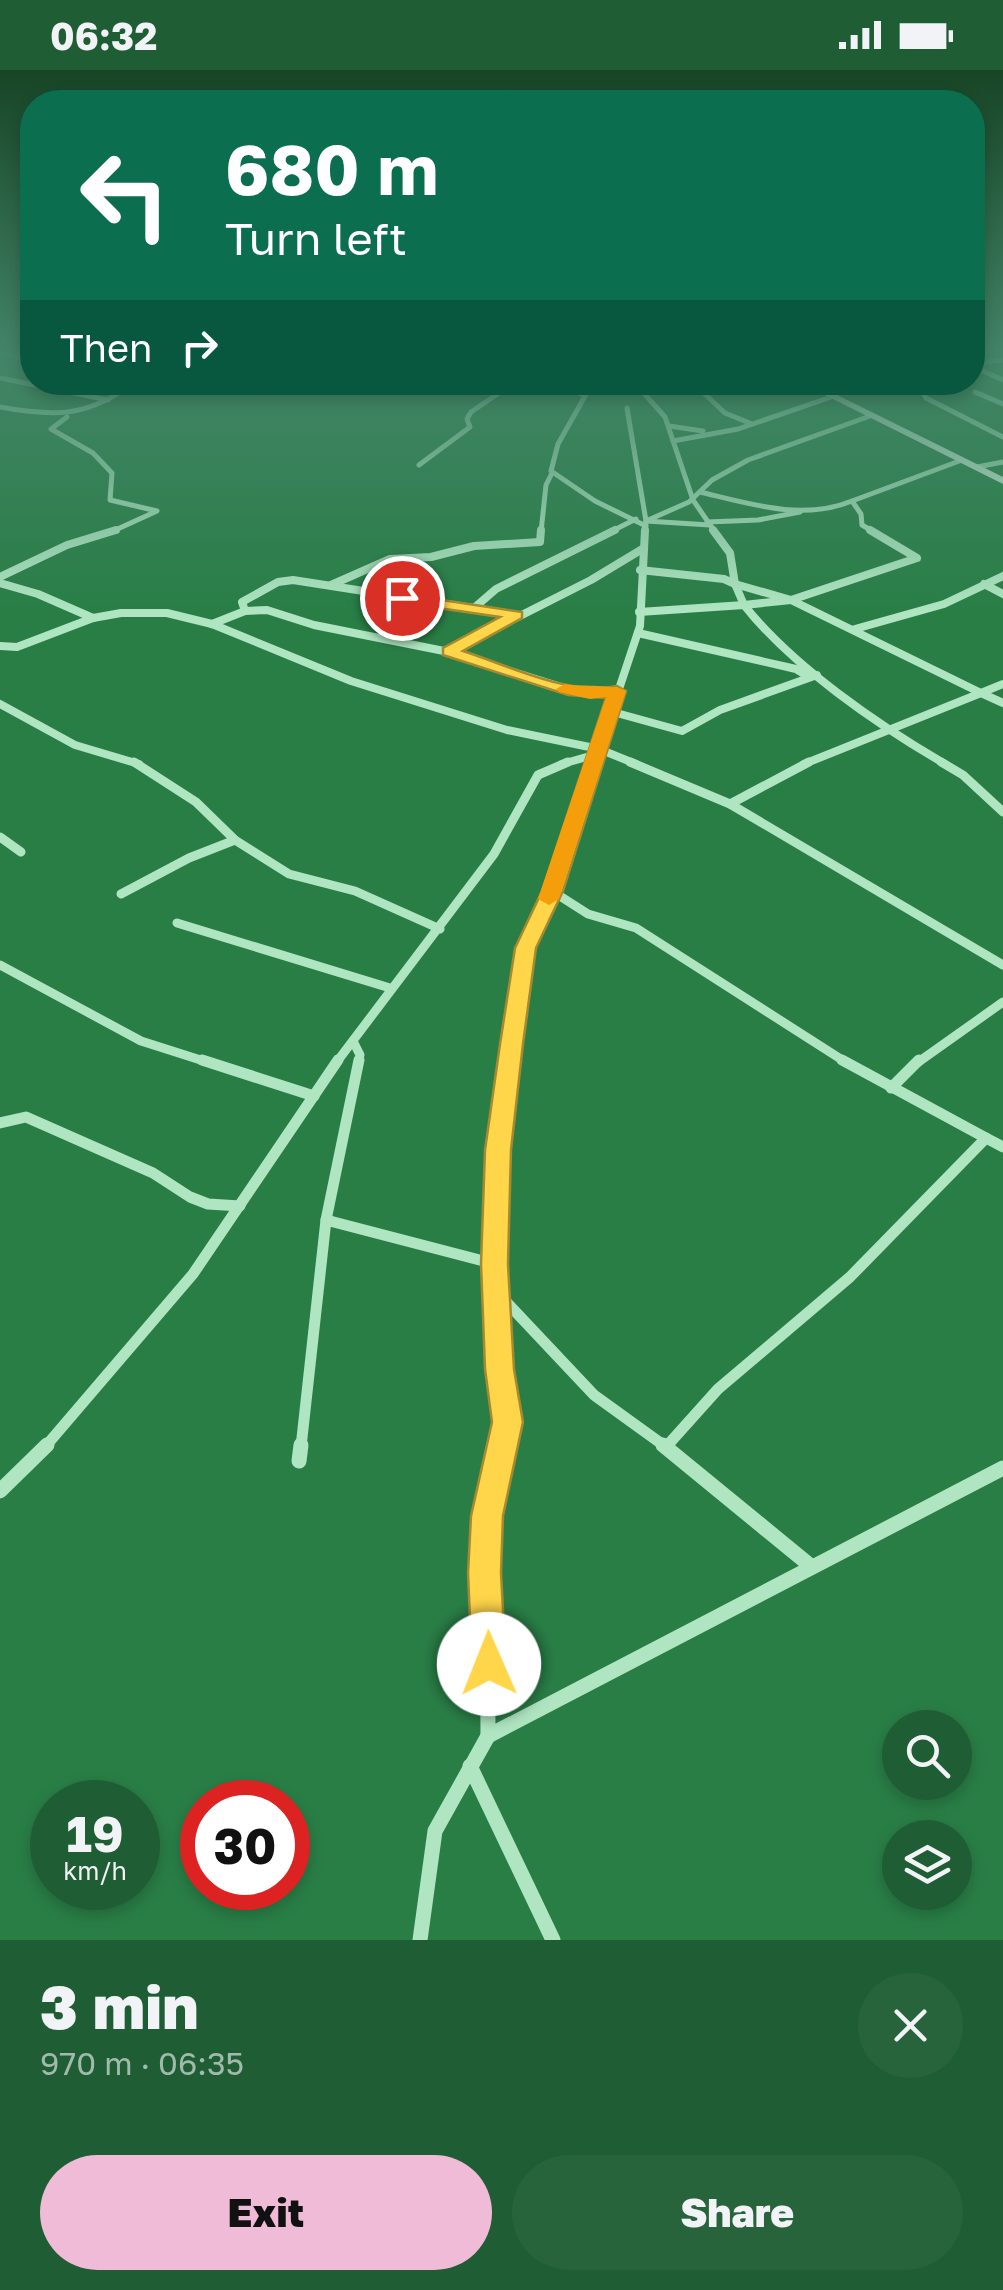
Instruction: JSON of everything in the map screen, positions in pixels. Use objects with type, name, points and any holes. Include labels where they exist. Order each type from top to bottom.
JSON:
[{"type":"street","points":[[0,580],[51,552],[107,534],[157,511],[110,500],[112,473],[92,453],[65,437]]},
{"type":"street","points":[[419,465],[456,437]]},
{"type":"street","points":[[328,586],[390,559],[431,557],[474,546],[540,542],[546,485],[562,437]]},
{"type":"street","points":[[420,1940],[435,1830],[488,1736],[487,1516],[508,1422],[495,1290],[498,1150],[526,948],[552,891],[638,634],[644,548],[631,437]]},
{"type":"street","points":[[672,437],[694,499],[708,523],[732,550],[738,572],[736,584],[744,605],[763,629],[813,676],[886,730],[964,776],[1003,812]]},
{"type":"street","points":[[673,441],[694,437]]},
{"type":"street","points":[[474,608],[496,589],[694,499],[712,480],[748,460],[811,437]]},
{"type":"street","points":[[914,437],[1003,481]]},
{"type":"street","points":[[700,492],[830,512],[962,460]]},
{"type":"street","points":[[977,467],[1003,462]]},
{"type":"street","points":[[552,473],[595,500],[642,522],[758,520],[805,511]]},
{"type":"street","points":[[640,612],[791,600],[861,574],[917,561],[862,525],[862,514],[852,501]]},
{"type":"street","points":[[449,652],[592,580],[644,548]]},
{"type":"street","points":[[640,570],[714,576],[791,600],[856,628],[1003,703]]},
{"type":"street","points":[[856,628],[944,604],[1003,576]]},
{"type":"street","points":[[0,580],[93,618]]},
{"type":"street","points":[[245,611],[242,602],[278,582],[299,580],[517,615]]},
{"type":"street","points":[[984,584],[1003,594]]},
{"type":"street","points":[[212,624],[245,611],[274,611],[314,624],[449,652],[574,692],[617,691]]},
{"type":"street","points":[[0,646],[17,646],[93,618],[149,612],[212,624],[351,680],[507,730],[598,752],[730,804],[1003,965]]},
{"type":"street","points":[[638,634],[789,667],[813,676]]},
{"type":"street","points":[[613,712],[682,730],[720,710],[813,676]]},
{"type":"street","points":[[730,804],[822,755],[1003,684]]},
{"type":"street","points":[[0,704],[75,745],[135,762],[196,802],[235,840],[289,874],[355,891],[440,929]]},
{"type":"street","points":[[0,1491],[52,1441],[193,1274],[390,988],[440,929],[494,854],[538,775],[598,752]]},
{"type":"street","points":[[0,837],[21,852]]},
{"type":"street","points":[[122,894],[189,858],[235,840]]},
{"type":"street","points":[[552,891],[562,901],[588,914],[636,928],[749,1006],[1003,1147]]},
{"type":"street","points":[[176,923],[390,988]]},
{"type":"street","points":[[0,964],[141,1041],[314,1096]]},
{"type":"street","points":[[891,1088],[921,1059],[1003,1002]]},
{"type":"street","points":[[299,1461],[326,1220],[360,1055],[353,1041]]},
{"type":"street","points":[[0,1123],[26,1117],[153,1173],[190,1197],[208,1204],[240,1206]]},
{"type":"street","points":[[666,1447],[718,1389],[850,1277],[986,1138]]},
{"type":"street","points":[[326,1220],[495,1264]]},
{"type":"street","points":[[495,1290],[594,1396],[666,1447],[812,1568]]},
{"type":"street","points":[[488,1736],[1003,1468]]},
{"type":"street","points":[[470,1766],[553,1940]]},
{"type":"slow traffic","points":[[549,899],[617,691],[590,694],[565,689]]},
{"type":"route","points":[[402,598],[517,615],[449,652],[574,692],[617,691],[552,891],[526,948],[511,1044],[498,1150],[495,1264],[500,1369],[508,1422],[487,1516],[489,1664]]}]
